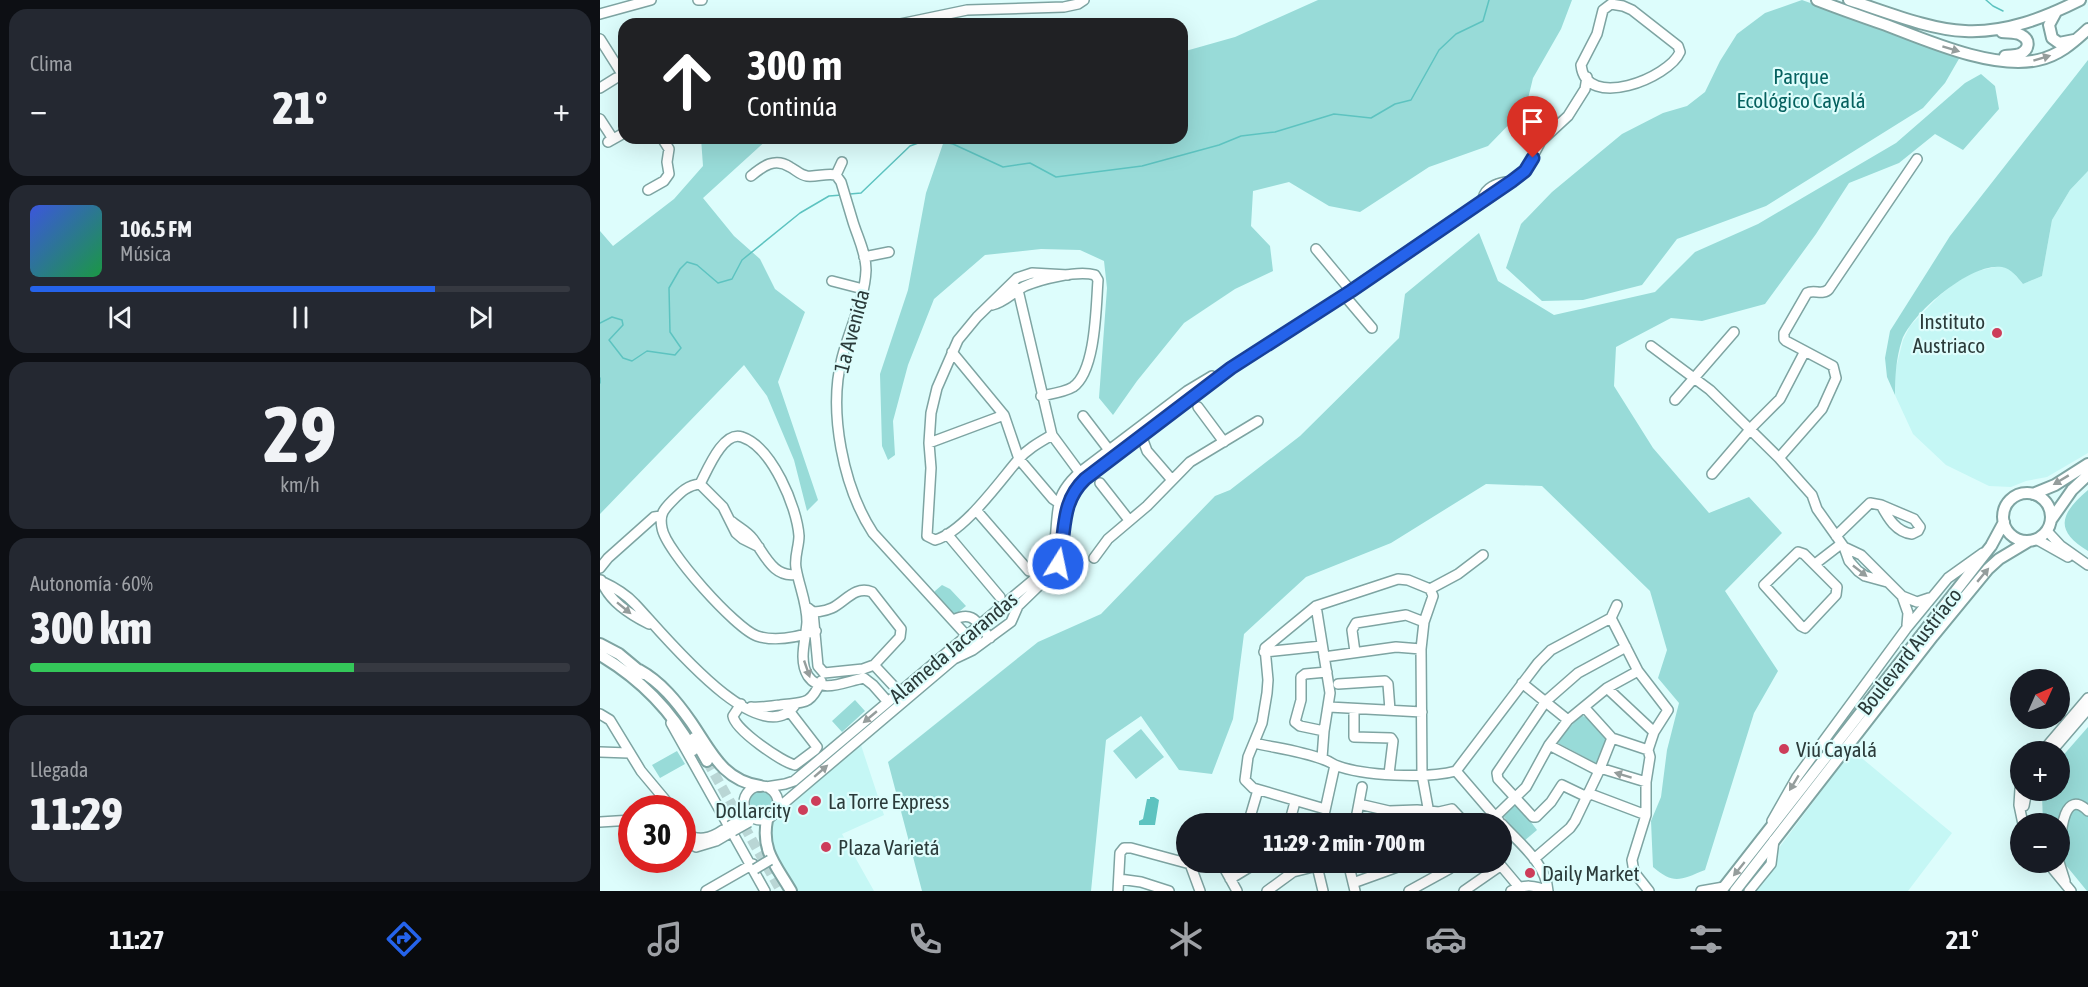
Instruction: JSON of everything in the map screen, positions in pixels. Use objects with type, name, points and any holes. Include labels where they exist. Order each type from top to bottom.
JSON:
[{"type":"main road","points":[[1817,0],[1947,48],[1983,57],[2021,62],[2035,61],[2056,53],[2088,29]]},
{"type":"main road","points":[[1849,0],[1906,18],[1964,31]]},
{"type":"main road","points":[[1990,31],[2056,12],[2080,0]]},
{"type":"main road","points":[[2056,12],[2049,25],[2052,38],[2061,43],[2077,39]]},
{"type":"main road","points":[[1868,18],[1879,18],[1907,27],[1910,24],[1906,18]]},
{"type":"main road","points":[[1912,35],[1916,29],[1921,28],[1942,32],[1990,31],[2023,36],[2027,41],[2027,47],[2018,55],[1983,57]]},
{"type":"main road","points":[[2088,464],[2055,485],[2033,494],[2020,494],[2012,499],[2005,510],[2004,522],[2013,536],[2032,540],[2047,531],[2051,520],[2072,490],[2088,475]]},
{"type":"main road","points":[[2033,494],[2043,499],[2048,505],[2051,520]]},
{"type":"main road","name":"Boulevard Austríaco","points":[[1721,890],[1991,546],[2004,522]]},
{"type":"main road","name":"Boulevard Austríaco","points":[[1736,891],[1933,636],[1988,569],[1999,559],[2032,540]]},
{"type":"main road","points":[[600,644],[619,654],[639,670],[668,701],[694,738],[703,762],[660,703],[634,677],[600,655]]},
{"type":"main road","points":[[639,670],[650,676],[676,702],[723,768],[744,782],[763,786]]},
{"type":"main road","points":[[767,819],[765,841],[769,857],[791,891]]},
{"type":"street","points":[[600,14],[651,0]]},
{"type":"street","points":[[929,18],[967,10],[1053,3],[1072,6],[1084,0]]},
{"type":"street","points":[[1587,77],[1585,90],[1598,87],[1614,90],[1650,78],[1677,60],[1680,50],[1632,10],[1611,4],[1603,10],[1598,34],[1581,65],[1582,71],[1598,87]]},
{"type":"street","points":[[600,39],[618,74]]},
{"type":"street","points":[[600,87],[618,79]]},
{"type":"street","name":"Alameda Jacarandas","points":[[777,809],[980,626],[1002,601],[1022,589],[1045,570],[1051,560],[1055,542],[1059,503],[1068,484],[1138,436],[1187,391],[1231,368],[1347,293],[1482,201],[1484,193],[1491,187],[1512,181],[1525,171],[1542,141],[1568,116],[1585,90]]},
{"type":"street","points":[[600,119],[610,141],[618,136]]},
{"type":"street","points":[[648,190],[663,181],[669,174],[670,151],[666,144]]},
{"type":"street","points":[[1779,458],[1822,409],[1836,378],[1833,366],[1786,341],[1784,336],[1804,296],[1810,291],[1826,292],[1917,159]]},
{"type":"street","points":[[751,176],[769,163],[779,162],[808,176],[836,175],[842,162]]},
{"type":"street","name":"1a Avenida","points":[[836,175],[845,195],[864,257],[866,271],[838,374],[838,429],[849,478],[864,519],[873,533],[967,636]]},
{"type":"street","points":[[1316,249],[1372,328]]},
{"type":"street","points":[[864,257],[889,252]]},
{"type":"street","points":[[1041,396],[1072,387],[1083,372],[1092,351],[1098,280],[1095,275],[1089,273],[1068,275],[1014,287],[1001,303],[990,306],[967,328],[952,352],[937,388],[931,413],[927,536],[935,540],[976,510],[1019,459],[1052,435]]},
{"type":"street","points":[[832,281],[862,289]]},
{"type":"street","points":[[1014,287],[1052,435],[1082,475]]},
{"type":"street","points":[[1675,400],[1734,332]]},
{"type":"street","points":[[1651,346],[1710,390],[1779,458],[1812,495],[1817,509],[1840,542],[1849,561],[1858,571],[1865,576],[1887,582]]},
{"type":"street","points":[[1712,474],[1780,399],[1805,351]]},
{"type":"street","points":[[952,352],[1004,415],[1019,459],[1059,503]]},
{"type":"street","points":[[1198,407],[1224,442]]},
{"type":"street","points":[[929,443],[1004,415]]},
{"type":"street","points":[[1083,416],[1109,450]]},
{"type":"street","points":[[1094,558],[1108,538],[1147,506],[1190,462],[1258,421]]},
{"type":"street","points":[[700,484],[716,453],[732,436],[738,435],[748,439],[772,462],[796,519],[799,537],[796,570],[816,631],[818,666],[824,673]]},
{"type":"street","points":[[1138,436],[1140,449],[1147,451],[1172,480]]},
{"type":"street","name":"Alameda Jacarandas","points":[[763,786],[794,781],[888,702],[903,696],[1011,622],[1018,606],[1058,564],[1066,508],[1082,475],[1109,450],[1138,436]]},
{"type":"street","points":[[1100,483],[1130,520]]},
{"type":"street","points":[[796,570],[776,568],[759,547],[743,540],[736,533],[717,500],[700,484],[691,485],[679,494],[660,516],[662,530],[671,549],[740,625],[756,636],[770,639],[788,638],[816,631]]},
{"type":"street","points":[[1815,564],[1840,542],[1870,503],[1881,505]]},
{"type":"street","points":[[976,510],[1029,572]]},
{"type":"street","points":[[600,568],[654,517],[660,516]]},
{"type":"street","points":[[643,527],[655,527],[662,530]]},
{"type":"street","points":[[2047,531],[2076,558],[2088,565]]},
{"type":"street","points":[[946,534],[1011,611],[1011,622]]},
{"type":"street","points":[[2032,540],[2076,558]]},
{"type":"street","points":[[1840,542],[1861,555],[1902,596],[1917,602],[1931,597]]},
{"type":"street","points":[[1757,847],[1797,777],[1906,629],[1948,578],[1991,546]]},
{"type":"street","points":[[1798,552],[1804,554],[1815,564],[1837,587],[1838,591],[1805,628],[1764,585],[1798,552]]},
{"type":"street","points":[[1430,589],[1458,574],[1483,555]]},
{"type":"street","points":[[601,579],[635,604],[654,627],[710,682],[726,696],[743,705],[762,708],[793,708],[811,699],[824,673]]},
{"type":"street","points":[[1325,810],[1258,790],[1248,784],[1245,775],[1250,749],[1262,723],[1267,693],[1268,680],[1264,652],[1268,645],[1316,606],[1398,579],[1408,580],[1430,589],[1433,596],[1424,622],[1421,650],[1422,776],[1429,811]]},
{"type":"street","points":[[1022,589],[1022,593],[1026,596],[1032,593]]},
{"type":"street","points":[[808,610],[822,612],[859,591],[866,590],[872,592],[901,629],[900,637],[874,665],[863,669],[824,673]]},
{"type":"street","points":[[1902,596],[1908,613],[1906,629]]},
{"type":"street","points":[[1254,743],[1322,759],[1351,769],[1422,776],[1456,771],[1522,683],[1551,650],[1611,618],[1617,605]]},
{"type":"street","points":[[1316,606],[1330,693],[1322,759]]},
{"type":"street","points":[[808,610],[803,649],[808,676],[819,685],[839,685],[864,678],[888,702]]},
{"type":"street","points":[[953,620],[966,615],[973,617],[990,638]]},
{"type":"street","points":[[1355,652],[1352,630],[1356,623],[1406,615],[1424,622]]},
{"type":"street","points":[[1611,618],[1638,671],[1668,710],[1654,732],[1648,750],[1650,757],[1646,782],[1646,814],[1632,860],[1634,872],[1649,891]]},
{"type":"street","points":[[954,659],[975,639],[980,626]]},
{"type":"street","points":[[1264,652],[1323,646]]},
{"type":"street","points":[[1324,657],[1396,647],[1421,650]]},
{"type":"street","points":[[1626,647],[1578,673],[1546,701],[1497,773],[1498,779],[1533,817],[1536,817],[1551,802],[1562,785],[1646,814]]},
{"type":"street","points":[[874,665],[903,696]]},
{"type":"street","points":[[1506,813],[1515,798],[1526,787],[1550,745],[1568,720],[1607,688],[1638,671]]},
{"type":"street","points":[[1324,731],[1300,726],[1295,722],[1301,694],[1301,676],[1326,672]]},
{"type":"street","points":[[1338,684],[1385,681],[1388,684],[1390,710]]},
{"type":"street","points":[[1522,683],[1568,720]]},
{"type":"street","points":[[1607,688],[1654,732]]},
{"type":"street","points":[[2051,741],[2088,698]]},
{"type":"street","points":[[660,703],[765,891]]},
{"type":"street","points":[[743,705],[733,716],[736,724],[766,748],[795,765],[816,747],[793,708]]},
{"type":"street","points":[[1584,707],[1612,738],[1648,750]]},
{"type":"street","points":[[1329,708],[1422,712]]},
{"type":"street","points":[[1354,709],[1354,737],[1391,738],[1393,741],[1389,774]]},
{"type":"street","points":[[2060,741],[2088,709]]},
{"type":"street","points":[[600,714],[610,720],[641,771],[661,795]]},
{"type":"street","points":[[1534,859],[1570,828],[1600,770],[1612,738]]},
{"type":"street","points":[[1550,745],[1600,770],[1646,782]]},
{"type":"street","points":[[600,752],[629,753]]},
{"type":"street","points":[[1324,813],[1335,765]]},
{"type":"street","points":[[1456,771],[1492,813]]},
{"type":"street","points":[[696,839],[704,839],[730,829],[748,817],[767,819],[777,809],[777,798],[771,790],[763,786],[751,789],[745,797],[744,807],[748,817]]},
{"type":"street","points":[[1357,813],[1362,787]]},
{"type":"street","points":[[1251,813],[1258,790]]},
{"type":"street","points":[[1292,813],[1295,802]]},
{"type":"street","points":[[1359,804],[1389,811],[1439,812],[1452,809],[1456,813]]},
{"type":"street","points":[[2066,813],[2069,808],[2081,804],[2088,811]]},
{"type":"street","points":[[600,822],[618,821]]},
{"type":"street","points":[[1512,836],[1545,874],[1548,891]]},
{"type":"street","points":[[1749,891],[1771,864],[1774,840]]},
{"type":"street","points":[[1118,891],[1120,853],[1127,848],[1176,859]]},
{"type":"street","points":[[717,891],[769,857]]},
{"type":"street","points":[[706,891],[753,867]]},
{"type":"street","points":[[1197,873],[1200,891]]},
{"type":"street","points":[[1227,873],[1237,891]]},
{"type":"street","points":[[1230,879],[1240,873]]},
{"type":"street","points":[[1269,890],[1292,873]]},
{"type":"street","points":[[1318,873],[1323,891]]},
{"type":"street","points":[[1349,873],[1371,878]]},
{"type":"street","points":[[1349,873],[1354,887],[1383,873]]},
{"type":"street","points":[[1414,890],[1442,873]]},
{"type":"street","points":[[1464,891],[1487,873]]},
{"type":"street","points":[[1505,873],[1515,889],[1528,885],[1548,891]]},
{"type":"street","points":[[2056,873],[2070,890]]},
{"type":"street","points":[[2063,873],[2070,890]]},
{"type":"street","points":[[1119,879],[1141,882],[1169,891]]},
{"type":"street","points":[[1701,891],[1721,890]]},
{"type":"shaded area","name":"Instituto Austriaco","points":[[2088,171],[2088,453],[2047,477],[2011,487],[1989,486],[1946,465],[1913,434],[1895,395],[1895,372],[1903,340],[1910,326],[1938,297],[1973,272],[2000,266],[2010,269],[2023,284],[2042,276],[2052,220],[2070,190]]},
{"type":"shaded area","points":[[860,742],[884,815],[842,834],[874,891],[792,891],[768,849],[768,833],[777,814],[791,799]]},
{"type":"shaded area","points":[[1852,750],[1952,833],[1908,891],[1747,891]]},
{"type":"shaded area","points":[[1150,797],[1159,800],[1155,825],[1139,825],[1139,821],[1143,819],[1147,799]]},
{"type":"green space","points":[[1318,0],[1572,0],[1561,29],[1533,78],[1526,107],[1488,146],[1429,167],[1360,212],[1329,206],[1289,182],[1253,191],[1251,226],[1270,246],[1273,271],[1235,289],[1184,323],[1113,415],[1099,398],[1107,288],[1104,261],[1080,250],[1041,249],[985,255],[934,299],[908,365],[893,421],[895,455],[888,460],[882,446],[880,374],[908,290],[926,193],[943,144],[1188,144],[1188,50],[1235,37]]},
{"type":"green space","name":"Parque Ecológico Cayalá","points":[[1802,0],[1960,57],[1945,83],[1923,108],[1766,206],[1677,239],[1642,285],[1583,300],[1542,301],[1506,268],[1521,224],[1552,192],[1622,134],[1663,113],[1687,106],[1705,92],[1720,61],[1737,34],[1765,13]]},
{"type":"green space","points":[[2088,60],[2088,171],[2070,190],[2052,220],[2042,276],[2023,284],[2009,270],[2002,267],[1989,268],[1975,272],[1944,292],[1917,316],[1902,340],[1896,367],[1895,395],[1887,377],[1885,358],[1890,331],[1950,236]]},
{"type":"green space","points":[[1981,74],[1995,86],[1999,109],[1963,150],[1935,134],[1899,163],[1849,183],[1816,234],[1765,304],[1702,321],[1671,318],[1616,347],[1614,386],[1653,448],[1709,513],[1749,497],[1782,533],[1725,591],[1778,671],[1754,713],[1705,870],[1678,879],[1666,876],[1653,867],[1651,821],[1661,797],[1667,750],[1679,703],[1658,678],[1667,650],[1650,591],[1542,486],[1486,484],[1391,543],[1306,577],[1244,634],[1233,719],[1212,774],[1179,770],[1141,716],[1106,740],[1091,891],[922,891],[888,762],[1038,642],[1101,614],[1215,496],[1230,490],[1300,436],[1399,338],[1405,294],[1479,233],[1498,281],[1554,315],[1655,292],[1695,252],[1758,224],[1896,143],[1965,83]]},
{"type":"green space","points":[[701,144],[762,144],[703,198],[734,236],[760,259],[775,289],[805,312],[778,382],[818,500],[807,511],[794,460],[767,396],[744,365],[600,514],[600,231],[613,246],[674,199],[703,166]]},
{"type":"green space","points":[[2088,490],[2088,551],[2069,536],[2065,521],[2072,506]]},
{"type":"green space","points":[[942,585],[950,589],[966,606],[954,616],[934,595]]},
{"type":"green space","points":[[855,700],[865,711],[842,732],[832,721]]},
{"type":"green space","points":[[1581,715],[1608,739],[1598,764],[1556,742]]},
{"type":"green space","points":[[2088,727],[2088,891],[2070,870],[2070,813],[2043,813],[2042,801],[2070,801],[2070,748]]},
{"type":"green space","points":[[1141,729],[1164,757],[1136,779],[1113,751]]},
{"type":"green space","points":[[677,751],[685,764],[660,778],[652,765]]},
{"type":"green space","points":[[761,791],[769,794],[772,802],[769,810],[761,813],[753,810],[750,802],[753,794]]},
{"type":"green space","points":[[1517,804],[1537,830],[1524,841],[1512,827],[1512,813],[1506,813]]},
{"type":"waterway","points":[[953,144],[1003,167],[1030,163],[1056,177],[1142,166],[1219,145],[1241,136],[1275,132],[1334,114],[1371,118],[1395,104],[1411,100],[1439,50],[1456,34],[1483,21],[1489,0]]},
{"type":"waterway","points":[[1986,0],[2003,11]]},
{"type":"waterway","points":[[850,194],[861,193],[910,146],[915,144]]},
{"type":"waterway","points":[[600,323],[612,317],[622,320],[623,325],[609,340],[623,358],[632,361],[647,351],[675,355],[681,348],[670,332],[669,288],[687,262],[697,265],[718,283],[732,279],[742,260],[800,213],[829,196],[842,195]]},
{"type":"waterway","points":[[600,378],[600,383]]},
{"type":"tunnel","points":[[707,761],[781,891]]},
{"type":"place","name":"Instituto Austriaco","points":[[1997,333]]},
{"type":"place","name":"Viú Cayalá","points":[[1784,749]]},
{"type":"place","name":"La Torre Express","points":[[816,801]]},
{"type":"place","name":"Dollarcity","points":[[803,810]]},
{"type":"place","name":"Plaza Varietá","points":[[826,847]]},
{"type":"place","name":"Daily Market","points":[[1530,873]]},
{"type":"route","points":[[1058,564],[1066,508],[1072,493],[1085,479],[1231,368],[1351,291],[1512,181],[1525,171],[1533,158]]}]
